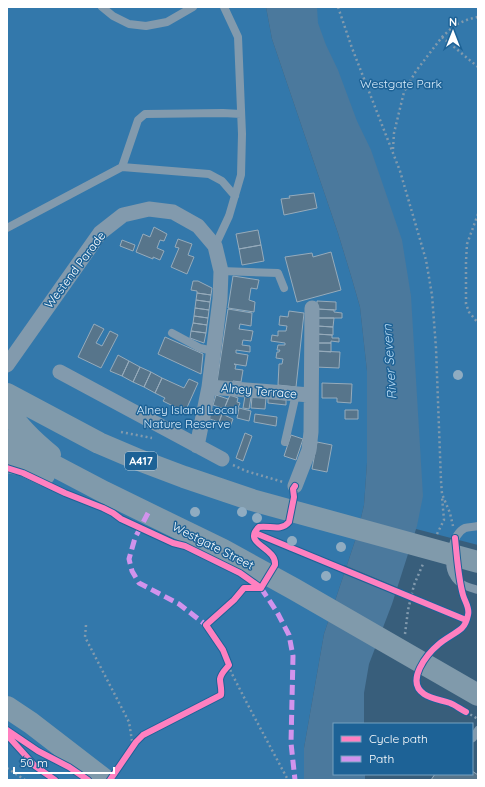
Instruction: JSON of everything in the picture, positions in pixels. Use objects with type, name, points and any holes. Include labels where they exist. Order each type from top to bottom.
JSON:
[{"type":"main road","name":"A417","points":[[7,394],[99,443],[139,460],[215,488],[474,561]]},
{"type":"main road","points":[[7,409],[14,420],[28,436],[80,480]]},
{"type":"main road","name":"Westgate Street","points":[[7,442],[253,566],[441,674],[468,705]]},
{"type":"main road","points":[[7,462],[23,465],[87,492],[104,492]]},
{"type":"main road","points":[[7,695],[31,723]]},
{"type":"main road","points":[[7,707],[31,723],[97,774]]},
{"type":"street","name":"Westend Parade","points":[[7,365],[100,233],[123,214],[149,209],[173,212],[198,226],[215,246],[221,271],[220,299],[209,387],[197,446]]},
{"type":"street","name":"Alney Terrace","points":[[295,486],[309,450],[311,432],[303,395],[312,308]]},
{"type":"street","points":[[60,372],[222,459]]},
{"type":"street","name":"Alney Terrace","points":[[209,387],[303,395]]},
{"type":"lane","points":[[102,7],[112,16],[129,24],[146,26],[167,22],[193,7]]},
{"type":"lane","points":[[215,246],[229,216],[241,175],[241,114],[238,38],[224,7]]},
{"type":"lane","points":[[122,167],[138,120],[145,114],[241,114]]},
{"type":"lane","points":[[7,228],[122,167],[209,174],[222,182],[235,196]]},
{"type":"lane","points":[[221,271],[278,273],[284,288]]},
{"type":"lane","points":[[172,333],[200,348],[213,351]]},
{"type":"lane","points":[[285,442],[303,395]]},
{"type":"lane","points":[[478,526],[465,528],[455,538],[450,566],[453,576],[461,584],[478,590]]},
{"type":"lane","points":[[473,738],[478,730]]},
{"type":"path","points":[[338,7],[352,48],[400,170],[426,260],[432,295],[436,348],[444,520],[435,539]]},
{"type":"path","points":[[393,152],[394,133],[404,92],[416,71],[442,37],[455,25],[478,17]]},
{"type":"path","points":[[442,37],[478,67]]},
{"type":"path","points":[[478,214],[467,244],[466,261],[466,304],[469,312],[478,323]]},
{"type":"path","points":[[121,432],[159,439]]},
{"type":"path","points":[[222,459],[246,471],[295,486]]},
{"type":"path","points":[[442,494],[450,513],[455,538]]},
{"type":"path","points":[[406,641],[405,634],[408,610],[414,585],[426,558]]},
{"type":"path","points":[[401,593],[416,599]]},
{"type":"path","points":[[86,625],[86,637],[129,722],[131,749]]},
{"type":"path","points":[[226,657],[231,672],[288,780]]},
{"type":"path","points":[[223,672],[229,665]]},
{"type":"path","points":[[468,705],[478,719]]},
{"type":"path","points":[[131,749],[139,738]]},
{"type":"path","points":[[7,768],[25,780]]},
{"type":"green space","name":"Alney Island Local Nature Reserve","points":[[7,7],[266,7],[272,39],[338,233],[360,307],[367,371],[367,463],[364,505],[357,535],[324,634],[304,748],[304,780],[7,780]]},
{"type":"green space","name":"Westgate Park","points":[[293,7],[478,7],[478,545],[389,522],[390,345]]},
{"type":"water","name":"River Severn","points":[[266,7],[317,7],[318,23],[326,45],[338,70],[357,121],[371,150],[402,240],[411,296],[423,496],[417,526],[392,604],[369,664],[364,693],[364,723],[333,723],[333,775],[365,775],[365,780],[304,780],[304,748],[324,634],[357,535],[364,505],[367,463],[367,371],[360,307],[352,279],[338,233],[272,39]]},
{"type":"pier","points":[[344,565],[399,588],[396,595],[342,573]]},
{"type":"building","points":[[314,193],[317,208],[284,215],[281,199],[290,198],[289,196]]},
{"type":"building","points":[[154,227],[167,234],[164,241],[160,240],[157,248],[164,251],[160,260],[153,257],[153,259],[136,252],[143,234],[150,237]]},
{"type":"building","points":[[258,230],[261,245],[239,249],[236,234]]},
{"type":"building","points":[[178,239],[192,244],[188,255],[194,257],[187,274],[171,267],[179,248],[175,247]]},
{"type":"building","points":[[122,240],[135,245],[133,251],[120,246]]},
{"type":"building","points":[[261,245],[264,261],[242,265],[239,249]]},
{"type":"building","points":[[331,252],[341,290],[297,302],[285,257],[312,253],[313,257]]},
{"type":"building","points":[[233,276],[259,280],[257,289],[251,288],[249,300],[255,302],[254,312],[228,308]]},
{"type":"building","points":[[193,281],[198,281],[212,288],[211,295],[197,293],[197,291],[191,290]]},
{"type":"building","points":[[197,293],[211,295],[210,302],[196,300]]},
{"type":"building","points":[[196,300],[210,302],[209,310],[195,308]]},
{"type":"building","points":[[317,301],[336,302],[336,310],[317,309]]},
{"type":"building","points":[[195,308],[209,310],[208,318],[194,316]]},
{"type":"building","points":[[228,309],[252,313],[251,326],[240,324],[239,329],[253,331],[251,341],[243,340],[242,345],[250,346],[250,352],[236,350],[236,353],[248,355],[246,366],[234,364],[236,365],[235,369],[243,370],[241,382],[233,381],[233,384],[217,382]]},
{"type":"building","points":[[317,309],[334,310],[334,312],[342,313],[342,318],[317,318]]},
{"type":"building","points":[[289,311],[304,313],[296,387],[278,385],[279,364],[282,364],[283,359],[276,358],[277,352],[280,350],[277,350],[278,345],[285,345],[285,343],[271,341],[272,335],[278,336],[278,331],[286,331],[287,326],[279,325],[280,316],[288,317]]},
{"type":"building","points":[[194,316],[208,318],[207,325],[193,323]]},
{"type":"building","points":[[317,318],[334,318],[333,327],[317,326]]},
{"type":"building","points":[[193,323],[207,325],[206,333],[191,331]]},
{"type":"building","points":[[94,324],[104,329],[96,343],[102,346],[110,331],[118,335],[101,368],[78,357]]},
{"type":"building","points":[[317,326],[333,327],[333,335],[316,334]]},
{"type":"building","points":[[191,331],[206,333],[204,343],[190,338]]},
{"type":"building","points":[[316,334],[332,335],[332,338],[339,338],[339,342],[331,341],[331,343],[316,343]]},
{"type":"building","points":[[165,337],[203,354],[201,374],[158,354]]},
{"type":"building","points":[[316,343],[331,343],[331,352],[316,351]]},
{"type":"building","points":[[316,351],[340,352],[339,368],[315,367]]},
{"type":"building","points":[[118,355],[129,361],[122,376],[110,371]]},
{"type":"building","points":[[129,361],[140,367],[133,382],[122,376]]},
{"type":"building","points":[[140,367],[151,372],[144,387],[133,382]]},
{"type":"building","points":[[151,372],[162,378],[155,393],[144,387]]},
{"type":"building","points":[[162,378],[184,388],[189,379],[198,383],[185,412],[163,401],[165,398],[155,393]]},
{"type":"building","points":[[322,383],[352,384],[351,403],[337,402],[337,398],[322,398]]},
{"type":"building","points":[[216,395],[228,399],[224,409],[213,405]]},
{"type":"building","points":[[230,395],[238,398],[237,402],[240,403],[236,413],[224,409]]},
{"type":"building","points":[[245,396],[251,397],[249,409],[243,408]]},
{"type":"building","points":[[252,397],[266,398],[265,409],[251,408]]},
{"type":"building","points":[[268,398],[286,400],[286,405],[268,403]]},
{"type":"building","points":[[239,408],[251,411],[249,421],[237,418]]},
{"type":"building","points":[[211,410],[222,414],[219,422],[207,418]]},
{"type":"building","points":[[345,410],[358,410],[358,419],[345,419]]},
{"type":"building","points":[[222,414],[233,419],[230,427],[219,422]]},
{"type":"building","points":[[255,414],[277,417],[276,426],[254,422]]},
{"type":"building","points":[[245,433],[252,436],[243,461],[236,458]]},
{"type":"building","points":[[291,435],[303,439],[296,460],[284,456]]},
{"type":"building","points":[[317,442],[332,445],[327,472],[312,469]]},
{"type":"building","points":[[473,772],[478,775],[478,780],[431,780],[434,775],[473,775]]},
{"type":"marked path","points":[[148,513],[135,538],[129,559],[132,571],[139,583],[179,604],[206,625]]},
{"type":"marked path","points":[[261,588],[277,612],[289,635],[293,656],[291,743],[295,780]]},
{"type":"cycle path","points":[[7,468],[23,473],[65,493],[103,508],[121,519],[173,543],[185,546],[240,573],[261,588]]},
{"type":"cycle path","points":[[261,588],[275,565],[271,554],[254,538],[255,533],[259,527],[282,527],[289,522],[294,497],[293,489],[295,486]]},
{"type":"cycle path","points":[[255,533],[466,620]]},
{"type":"cycle path","points":[[455,538],[460,581],[463,595],[468,607],[468,617],[462,628],[434,648],[429,654],[420,668],[417,675],[417,682],[419,689],[427,696],[450,703],[466,712]]},
{"type":"cycle path","points":[[110,780],[136,742],[143,735],[221,695],[220,679],[222,673],[229,665],[223,650],[206,625],[234,600],[244,588],[261,588]]},
{"type":"cycle path","points":[[7,730],[38,751],[69,767],[88,780]]},
{"type":"cycle path","points":[[7,735],[35,766],[55,780]]}]
